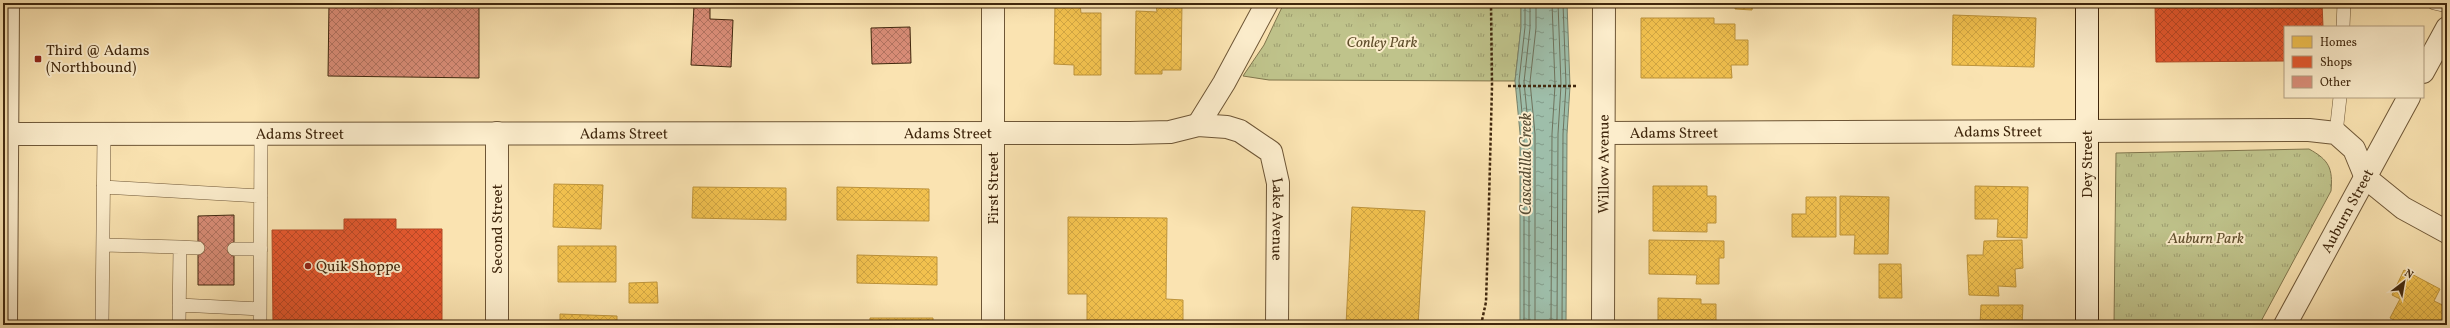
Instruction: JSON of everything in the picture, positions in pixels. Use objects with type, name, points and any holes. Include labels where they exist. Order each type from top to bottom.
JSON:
[{"type":"street","points":[[6,325],[4,185],[6,134],[5,54],[8,3]]},
{"type":"street","name":"First Street","points":[[993,3],[993,325]]},
{"type":"street","points":[[1198,125],[1224,83],[1267,3]]},
{"type":"street","name":"Willow Avenue","points":[[1603,325],[1604,3]]},
{"type":"street","name":"Dey Street","points":[[2087,3],[2087,325]]},
{"type":"street","points":[[2424,70],[2447,28]]},
{"type":"street","name":"Auburn Street","points":[[2285,325],[2408,98]]},
{"type":"street","name":"Adams Street","points":[[6,134],[1162,132],[1198,125],[1226,127],[1240,131]]},
{"type":"street","name":"Adams Street","points":[[1604,133],[2309,130],[2336,133]]},
{"type":"street","name":"Lake Avenue","points":[[1240,131],[1271,152],[1278,182],[1277,325]]},
{"type":"street","name":"Second Street","points":[[497,325],[498,133]]},
{"type":"street","points":[[2336,133],[2354,148],[2366,178],[2403,208],[2447,232]]},
{"type":"lane","points":[[2343,26],[2344,3]]},
{"type":"lane","points":[[2434,3],[2447,6]]},
{"type":"lane","points":[[2336,133],[2340,98]]},
{"type":"lane","points":[[102,325],[104,134]]},
{"type":"lane","points":[[260,325],[261,134]]},
{"type":"lane","points":[[104,187],[261,196]]},
{"type":"lane","points":[[103,245],[198,248]]},
{"type":"lane","points":[[179,325],[180,247]]},
{"type":"lane","points":[[234,249],[261,248]]},
{"type":"lane","points":[[179,305],[260,309]]},
{"type":"path","points":[[1481,325],[1486,302],[1488,238],[1492,86],[1491,3]]},
{"type":"path","points":[[1508,86],[1582,86]]},
{"type":"green space","name":"Conley Park","points":[[1284,3],[1521,3],[1521,27],[1515,81],[1269,80],[1243,76],[1264,45]]},
{"type":"green space","name":"Auburn Park","points":[[2309,149],[2321,157],[2328,166],[2331,176],[2331,191],[2259,325],[2114,325],[2116,153]]},
{"type":"water","name":"Cascadilla Creek","points":[[1521,3],[1567,3],[1570,86],[1567,134],[1566,325],[1520,325],[1520,133],[1515,81],[1521,27]]},
{"type":"building: Homes","points":[[1055,3],[1080,4],[1081,13],[1101,13],[1101,75],[1074,75],[1074,65],[1054,64]]},
{"type":"building: Homes","points":[[1736,3],[1753,3],[1752,10],[1735,9]]},
{"type":"building: Homes","points":[[1156,4],[1182,4],[1181,70],[1162,70],[1162,74],[1135,74],[1136,11],[1157,12]]},
{"type":"building: Homes","points":[[1953,15],[2036,18],[2034,67],[1952,65]]},
{"type":"building: Homes","points":[[1641,18],[1714,18],[1714,24],[1735,24],[1735,40],[1748,40],[1748,65],[1731,65],[1732,78],[1641,78]]},
{"type":"building: Homes","points":[[554,184],[603,185],[601,229],[553,227]]},
{"type":"building: Homes","points":[[1653,186],[1707,186],[1707,196],[1716,196],[1716,223],[1707,223],[1707,232],[1653,231]]},
{"type":"building: Homes","points":[[1975,186],[2028,187],[2027,238],[1997,237],[1998,219],[1975,219]]},
{"type":"building: Homes","points":[[693,187],[786,188],[786,220],[692,218]]},
{"type":"building: Homes","points":[[837,187],[929,189],[929,221],[837,220]]},
{"type":"building: Homes","points":[[1840,196],[1889,197],[1888,254],[1854,254],[1855,235],[1840,235]]},
{"type":"building: Homes","points":[[1806,197],[1836,197],[1836,237],[1792,237],[1792,214],[1806,214]]},
{"type":"building: Homes","points":[[1352,207],[1425,211],[1418,325],[1346,325]]},
{"type":"building: Homes","points":[[1068,217],[1167,218],[1166,299],[1183,300],[1183,325],[1087,325],[1087,294],[1068,294]]},
{"type":"building: Homes","points":[[1649,240],[1724,241],[1724,258],[1719,258],[1719,284],[1696,284],[1697,275],[1649,274]]},
{"type":"building: Homes","points":[[2022,240],[2023,268],[2015,269],[2016,287],[1998,286],[1999,296],[1969,295],[1967,255],[1983,255],[1984,241]]},
{"type":"building: Homes","points":[[558,246],[616,246],[616,282],[558,282]]},
{"type":"building: Homes","points":[[857,255],[937,257],[937,285],[857,283]]},
{"type":"building: Homes","points":[[1879,264],[1901,264],[1902,298],[1879,298]]},
{"type":"building: Homes","points":[[2404,270],[2440,289],[2434,301],[2447,307],[2447,325],[2404,325],[2390,318],[2400,299],[2392,295]]},
{"type":"building: Homes","points":[[657,282],[658,303],[629,303],[629,283]]},
{"type":"building: Homes","points":[[1658,298],[1701,299],[1701,304],[1716,304],[1716,325],[1658,325]]},
{"type":"building: Homes","points":[[1981,305],[2023,305],[2022,325],[1980,325]]},
{"type":"building: Homes","points":[[560,314],[617,316],[617,325],[560,325]]},
{"type":"building: Homes","points":[[870,318],[933,318],[933,325],[870,325]]},
{"type":"building: Shops","points":[[2155,3],[2322,3],[2323,26],[2284,26],[2284,61],[2156,62]]},
{"type":"building: Shops","points":[[344,219],[396,219],[396,229],[442,229],[442,325],[273,325],[272,230],[344,230]]},
{"type":"building: Other","points":[[329,3],[479,3],[479,78],[328,76]]},
{"type":"building: Other","points":[[694,5],[710,6],[710,19],[733,20],[731,67],[691,65]]},
{"type":"building: Other","points":[[910,27],[911,63],[872,64],[871,28]]},
{"type":"building: Other","points":[[234,215],[234,285],[198,285],[198,216]]},
{"type":"place","name":"Third @ Adams (Northbound)","points":[[38,59]]},
{"type":"place","name":"Quik Shoppe","points":[[308,266]]}]
